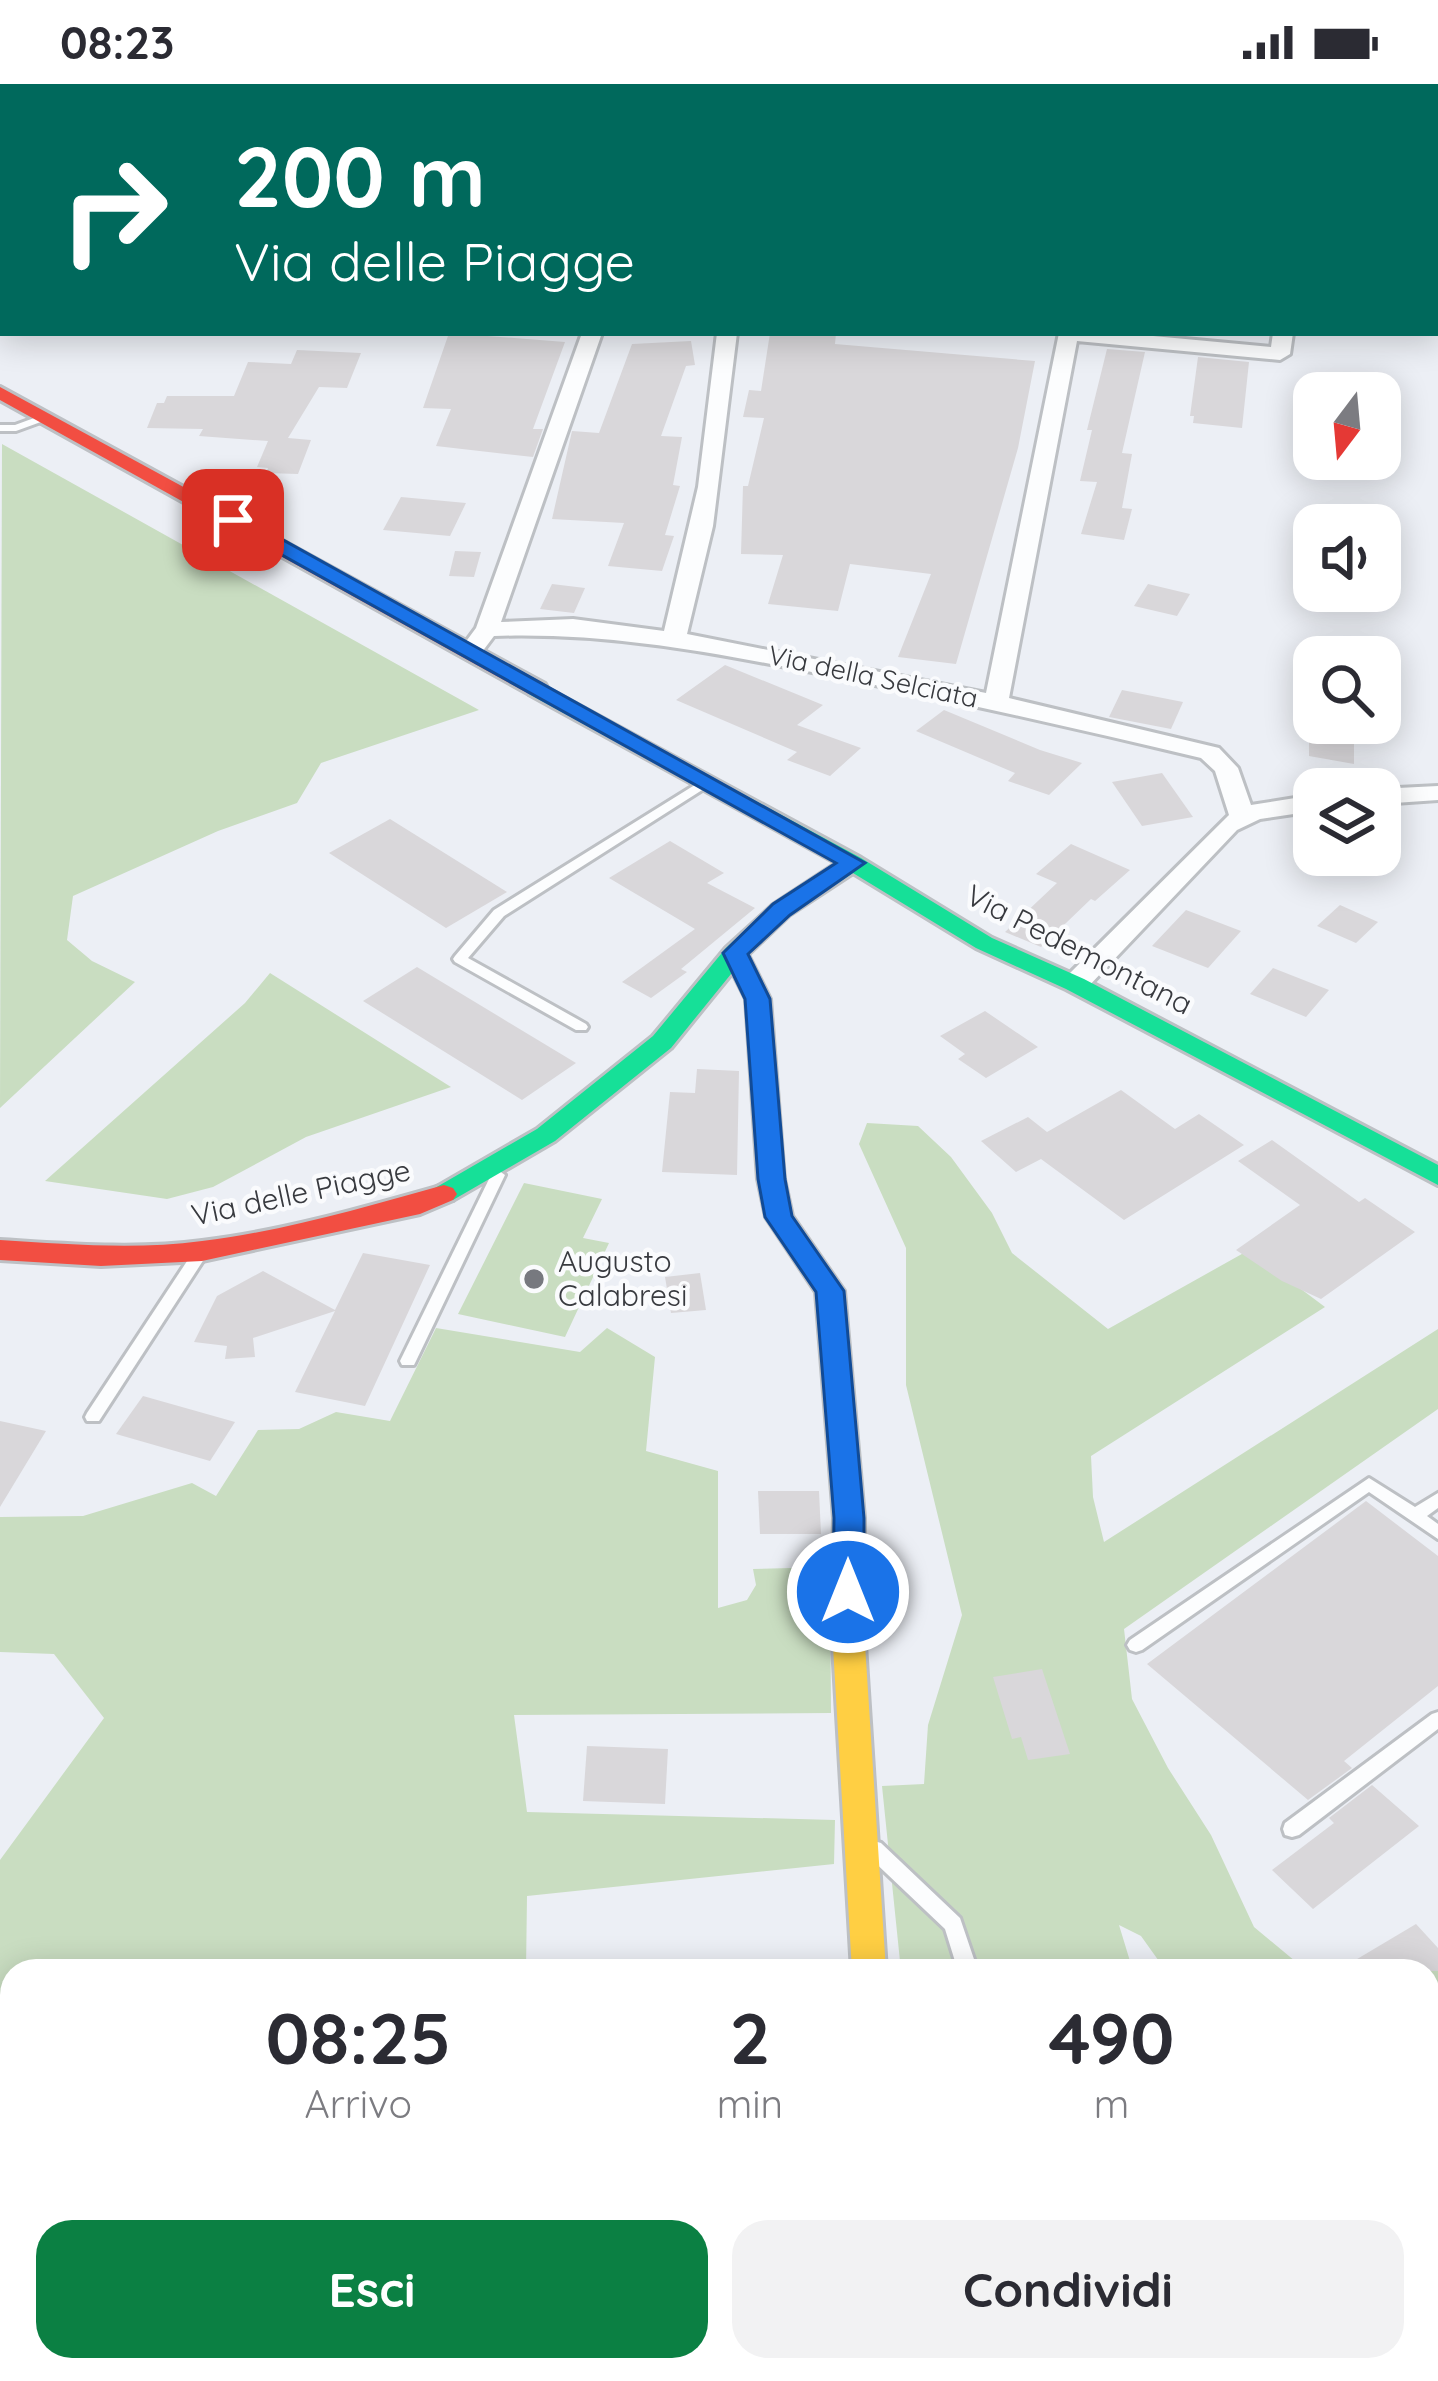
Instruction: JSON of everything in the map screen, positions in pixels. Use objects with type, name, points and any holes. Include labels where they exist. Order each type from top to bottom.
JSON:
[{"type":"street","points":[[479,640],[591,336]]},
{"type":"street","points":[[674,638],[718,421],[727,336]]},
{"type":"street","points":[[996,702],[1069,336]]},
{"type":"street","points":[[1090,336],[1280,354],[1283,336]]},
{"type":"street","name":"Via Pedemontana","points":[[0,393],[479,640],[706,782],[984,943],[1076,984],[1438,1176]]},
{"type":"street","name":"Via della Selciata","points":[[479,640],[546,624],[674,638],[996,702],[1210,753],[1226,768],[1242,816]]},
{"type":"street","points":[[1401,795],[1438,793]]},
{"type":"street","points":[[1076,984],[1242,816],[1293,807]]},
{"type":"street","name":"Via delle Piagge","points":[[0,1250],[101,1256],[202,1251],[411,1207],[465,1186],[546,1135],[662,1042],[735,953],[781,910],[853,863]]},
{"type":"street","points":[[735,953],[758,999],[771,1179],[779,1217],[830,1291],[849,1518],[848,1629],[868,1959]]},
{"type":"lane","points":[[0,428],[16,428],[45,417]]},
{"type":"lane","points":[[581,1027],[460,959],[499,913],[706,782]]},
{"type":"lane","points":[[408,1361],[506,1160]]},
{"type":"lane","points":[[93,1417],[202,1251]]},
{"type":"lane","points":[[1136,1645],[1369,1484],[1438,1533]]},
{"type":"lane","points":[[1415,1516],[1438,1499]]},
{"type":"lane","points":[[1292,1829],[1438,1719]]},
{"type":"lane","points":[[863,1840],[953,1924],[964,1959]]},
{"type":"green space","points":[[2,444],[479,710],[321,763],[297,803],[218,831],[73,896],[67,940],[92,961],[135,982],[0,1108]]},
{"type":"green space","points":[[270,973],[451,1087],[306,1137],[213,1187],[167,1199],[45,1181],[245,1003]]},
{"type":"green space","points":[[867,1123],[918,1126],[951,1157],[992,1213],[1012,1253],[1108,1329],[1249,1250],[1325,1307],[1091,1456],[1093,1497],[1104,1542],[1438,1329],[1438,1409],[1124,1629],[1132,1699],[1211,1835],[1254,1927],[1293,1959],[1157,1959],[1141,1936],[1119,1925],[1129,1959],[900,1959],[882,1786],[924,1784],[928,1725],[962,1615],[906,1385],[906,1248],[859,1144]]},
{"type":"green space","name":"Augusto Calabresi","points":[[524,1183],[602,1199],[583,1238],[609,1243],[565,1337],[458,1314]]},
{"type":"green space","points":[[436,1328],[580,1352],[607,1328],[655,1357],[646,1451],[718,1471],[718,1608],[747,1600],[756,1585],[753,1569],[830,1567],[831,1713],[514,1715],[527,1812],[835,1820],[834,1864],[527,1896],[526,1959],[0,1959],[0,1860],[104,1718],[54,1654],[0,1652],[0,1517],[83,1516],[192,1483],[216,1496],[258,1430],[299,1429],[336,1412],[390,1421]]},
{"type":"building","points":[[448,336],[565,342],[533,429],[543,429],[533,457],[436,446],[451,409],[423,408]]},
{"type":"building","points":[[770,336],[836,336],[835,344],[1035,361],[1018,448],[956,664],[898,657],[931,574],[850,564],[838,611],[768,604],[783,555],[741,554],[743,486],[748,486],[764,418],[743,417],[749,390],[761,391]]},
{"type":"building","points":[[691,341],[695,365],[686,366],[661,436],[682,437],[673,485],[680,486],[665,535],[674,536],[662,571],[608,566],[624,523],[552,519],[572,431],[599,433],[632,344]]},
{"type":"building","points":[[1107,349],[1145,352],[1122,453],[1132,454],[1122,508],[1132,509],[1124,540],[1081,534],[1097,482],[1080,481]]},
{"type":"building","points":[[297,350],[361,353],[347,388],[319,387],[288,438],[311,440],[298,474],[266,473],[268,468],[257,467],[268,441],[199,436],[203,429],[147,428],[157,403],[164,403],[167,396],[234,396],[248,362],[291,364]]},
{"type":"building","points":[[1198,357],[1249,362],[1242,428],[1193,423]]},
{"type":"building","points":[[401,497],[466,503],[450,536],[383,530]]},
{"type":"building","points":[[455,551],[481,552],[474,577],[449,576]]},
{"type":"building","points":[[552,584],[585,588],[574,613],[540,609]]},
{"type":"building","points":[[1148,584],[1190,594],[1177,616],[1134,606]]},
{"type":"building","points":[[725,665],[823,705],[797,725],[861,748],[830,776],[787,760],[797,752],[676,700]]},
{"type":"building","points":[[1122,690],[1183,702],[1171,729],[1109,717]]},
{"type":"building","points":[[944,710],[1082,763],[1049,795],[1008,781],[1015,773],[916,731]]},
{"type":"building","points":[[1309,744],[1354,744],[1354,764],[1309,756]]},
{"type":"building","points":[[1162,773],[1193,817],[1142,826],[1112,782]]},
{"type":"building","points":[[390,819],[507,892],[446,928],[329,853]]},
{"type":"building","points":[[670,841],[724,873],[707,883],[755,908],[681,969],[687,972],[651,998],[622,982],[695,929],[609,878]]},
{"type":"building","points":[[1071,844],[1130,870],[1041,947],[1005,932],[1057,883],[1036,874]]},
{"type":"building","points":[[1340,905],[1378,922],[1356,943],[1317,926]]},
{"type":"building","points":[[1186,910],[1241,931],[1208,968],[1152,946]]},
{"type":"building","points":[[417,967],[576,1063],[522,1100],[363,1001]]},
{"type":"building","points":[[1273,968],[1329,990],[1306,1017],[1250,994]]},
{"type":"building","points":[[985,1011],[1038,1047],[986,1078],[958,1059],[965,1054],[940,1036]]},
{"type":"building","points":[[697,1069],[739,1071],[737,1175],[662,1172],[670,1092],[695,1093]]},
{"type":"building","points":[[1121,1090],[1175,1129],[1199,1114],[1244,1145],[1124,1220],[1041,1159],[1016,1172],[981,1141],[1028,1117],[1047,1132]]},
{"type":"building","points":[[1272,1140],[1359,1202],[1365,1198],[1415,1232],[1321,1299],[1282,1281],[1236,1250],[1300,1205],[1238,1161]]},
{"type":"building","points":[[363,1253],[430,1265],[365,1406],[295,1392],[335,1311],[253,1338],[255,1357],[225,1359],[227,1346],[194,1342],[217,1296],[263,1271],[335,1310]]},
{"type":"building","points":[[700,1273],[706,1310],[671,1313],[665,1277]]},
{"type":"building","points":[[143,1396],[235,1422],[210,1461],[116,1434]]},
{"type":"building","points":[[0,1421],[46,1431],[0,1507]]},
{"type":"building","points":[[758,1491],[819,1491],[821,1534],[760,1534]]},
{"type":"building","points":[[1366,1501],[1438,1556],[1438,1686],[1344,1761],[1352,1768],[1308,1800],[1147,1664]]},
{"type":"building","points":[[1042,1669],[1070,1754],[1028,1760],[1021,1737],[1012,1739],[993,1677]]},
{"type":"building","points":[[587,1746],[668,1749],[665,1804],[583,1801]]},
{"type":"building","points":[[1372,1785],[1419,1826],[1313,1909],[1272,1870],[1334,1823],[1329,1818]]},
{"type":"building","points":[[1416,1924],[1438,1948],[1438,1959],[1357,1959]]},
{"type":"traffic: fast","points":[[537,689],[853,863],[984,943],[1075,984],[1438,1176]]},
{"type":"traffic: fast","points":[[444,1194],[546,1135],[662,1042],[735,953],[781,910],[853,863]]},
{"type":"traffic: slow","points":[[735,953],[758,999],[771,1179],[779,1217],[830,1291],[849,1518],[848,1629],[868,1959]]},
{"type":"traffic: jam","points":[[0,393],[537,689]]},
{"type":"traffic: jam","points":[[0,1250],[101,1256],[202,1251],[411,1207],[444,1194]]},
{"type":"place","name":"Augusto Calabresi","points":[[534,1279]]},
{"type":"route","points":[[233,520],[853,863],[781,910],[735,953],[758,999],[771,1179],[779,1217],[830,1291],[849,1518],[848,1592]]}]
